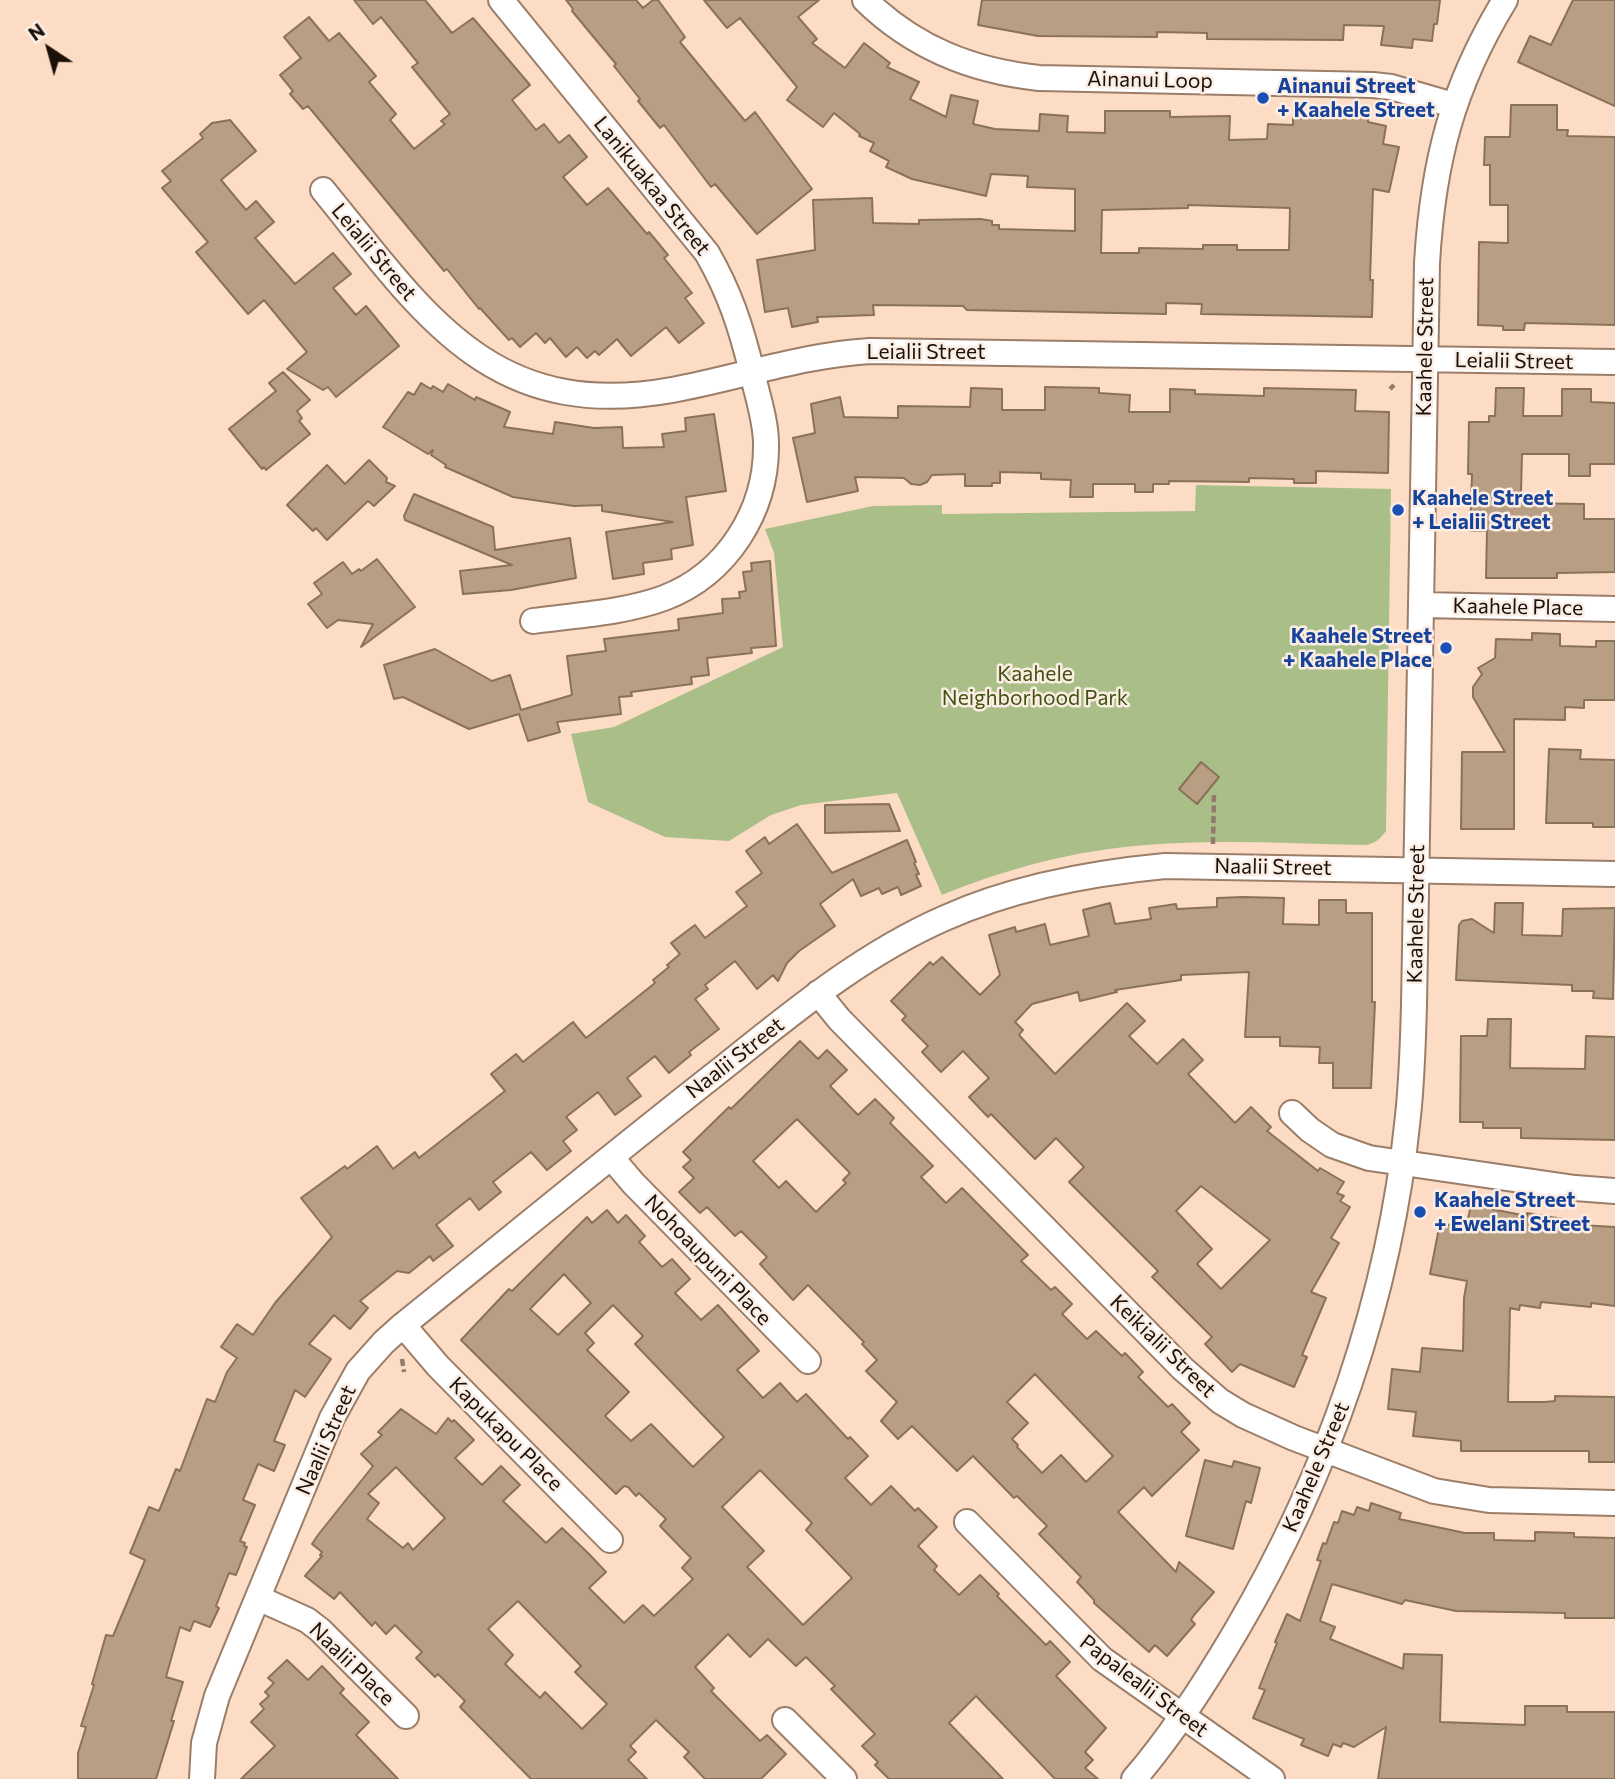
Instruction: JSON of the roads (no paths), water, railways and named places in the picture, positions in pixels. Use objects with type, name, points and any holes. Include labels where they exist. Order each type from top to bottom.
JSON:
[{"type":"street","name":"Lanikuakaa Street","points":[[501,0],[707,253],[720,274],[738,316],[764,422],[766,463],[757,503],[746,528],[732,548],[705,574],[664,597],[634,606],[533,621]]},
{"type":"street","name":"Ainanui Loop","points":[[865,0],[909,38],[966,64],[1012,75],[1053,79],[1373,85],[1391,87],[1453,105]]},
{"type":"street","name":"Kaahele Street","points":[[1134,1779],[1182,1716],[1253,1602],[1304,1502],[1361,1348],[1390,1235],[1402,1163],[1412,1061],[1429,218],[1434,180],[1453,105],[1474,56],[1504,0]]},
{"type":"street","name":"Leialii Street","points":[[323,190],[425,314],[465,348],[510,375],[566,392],[612,396],[672,390],[811,358],[870,351],[1615,362]]},
{"type":"street","name":"Kaahele Place","points":[[1421,605],[1615,609]]},
{"type":"street","name":"Naalii Street","points":[[202,1779],[204,1743],[210,1717],[332,1418],[346,1390],[370,1357],[403,1325],[611,1157],[818,993],[860,963],[946,917],[1007,896],[1117,870],[1166,866],[1615,874]]},
{"type":"street","name":"Keikialii Street","points":[[818,993],[839,1019],[1192,1377],[1220,1401],[1243,1415],[1325,1451],[1414,1485],[1452,1495],[1489,1500],[1615,1503]]},
{"type":"street","points":[[1292,1114],[1321,1139],[1345,1152],[1575,1188],[1615,1191]]},
{"type":"street","name":"Nohoaupuni Place","points":[[611,1157],[633,1183],[807,1361]]},
{"type":"street","name":"Kapukapu Place","points":[[403,1325],[448,1375],[610,1540]]},
{"type":"street","name":"Papalealii Street","points":[[967,1522],[1102,1659],[1272,1779]]},
{"type":"street","name":"Naalii Place","points":[[258,1598],[307,1620],[320,1630],[406,1716]]},
{"type":"street","points":[[785,1720],[844,1779]]},
{"type":"place","name":"Ainanui Street + Kaahele Street","points":[[1263,98]]},
{"type":"place","name":"Kaahele Street + Leialii Street","points":[[1398,510]]},
{"type":"place","name":"Kaahele Street + Kaahele Place","points":[[1446,648]]},
{"type":"place","name":"Kaahele Street + Ewelani Street","points":[[1420,1212]]},
{"type":"park label","name":"Kaahele Neighborhood Park","points":[[1035,686]]}]
